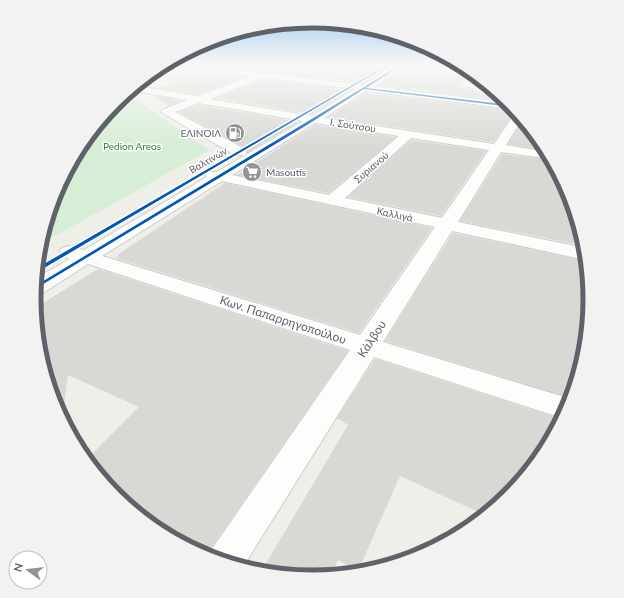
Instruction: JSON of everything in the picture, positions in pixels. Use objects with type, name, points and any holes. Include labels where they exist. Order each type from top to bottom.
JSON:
[{"type":"street","name":"Ι. Σούτσου","points":[[160,93],[298,117],[541,155]]},
{"type":"street","points":[[216,93],[166,112],[240,152]]},
{"type":"street","name":"Βαλτινών","points":[[212,175],[240,152],[298,117],[346,93]]},
{"type":"street","name":"Βαλτινών","points":[[42,283],[78,254],[212,175],[313,119],[350,93]]},
{"type":"street","points":[[406,93],[502,105]]},
{"type":"street","name":"Κάλβου","points":[[228,557],[516,120]]},
{"type":"street","name":"Συριανού","points":[[333,200],[409,134]]},
{"type":"street","name":"Καλλιγά","points":[[212,175],[579,253]]},
{"type":"street","name":"Βαλτινών","points":[[43,268],[78,254]]},
{"type":"street","name":"Κων. Παπαρρηγοπούλου","points":[[78,254],[560,407]]},
{"type":"green space","name":"Pedion Areos","points":[[131,97],[209,150],[47,240],[55,212],[77,163],[108,120]]},
{"type":"building","points":[[229,93],[346,93],[312,114],[216,98]]},
{"type":"building","points":[[366,93],[506,109],[512,116],[493,142],[328,117]]},
{"type":"building","points":[[441,93],[479,93],[491,95],[496,100]]},
{"type":"building","points":[[158,96],[182,101],[169,106],[155,97]]},
{"type":"building","points":[[199,105],[299,122],[248,152],[246,148],[179,112]]},
{"type":"building","points":[[315,125],[396,137],[329,193],[237,175]]},
{"type":"building","points":[[520,125],[537,149],[508,144]]},
{"type":"building","points":[[411,140],[486,151],[441,216],[348,197]]},
{"type":"building","points":[[502,154],[544,159],[555,179],[569,212],[578,245],[460,221]]},
{"type":"building","points":[[225,183],[432,228],[359,333],[115,258],[119,255],[117,255]]},
{"type":"building","points":[[453,233],[580,260],[583,299],[581,334],[574,369],[565,396],[385,341]]},
{"type":"building","points":[[98,269],[348,351],[210,550],[176,534],[133,503],[108,478],[91,455],[139,407],[68,375],[64,407],[55,386],[46,352],[43,334],[41,304]]},
{"type":"building","points":[[375,359],[556,417],[547,435],[516,478],[504,491],[479,512],[400,476],[360,566],[351,567],[338,560],[334,569],[312,570],[265,566],[348,425],[337,418]]},
{"type":"cycle path","points":[[43,267],[340,93]]},
{"type":"cycle path","points":[[42,284],[356,93]]},
{"type":"cycle path","points":[[404,93],[502,105]]},
{"type":"place","name":"ΕΛΙΝΟΙΛ","points":[[235,133]]},
{"type":"place","name":"Masoutis","points":[[252,172]]}]
